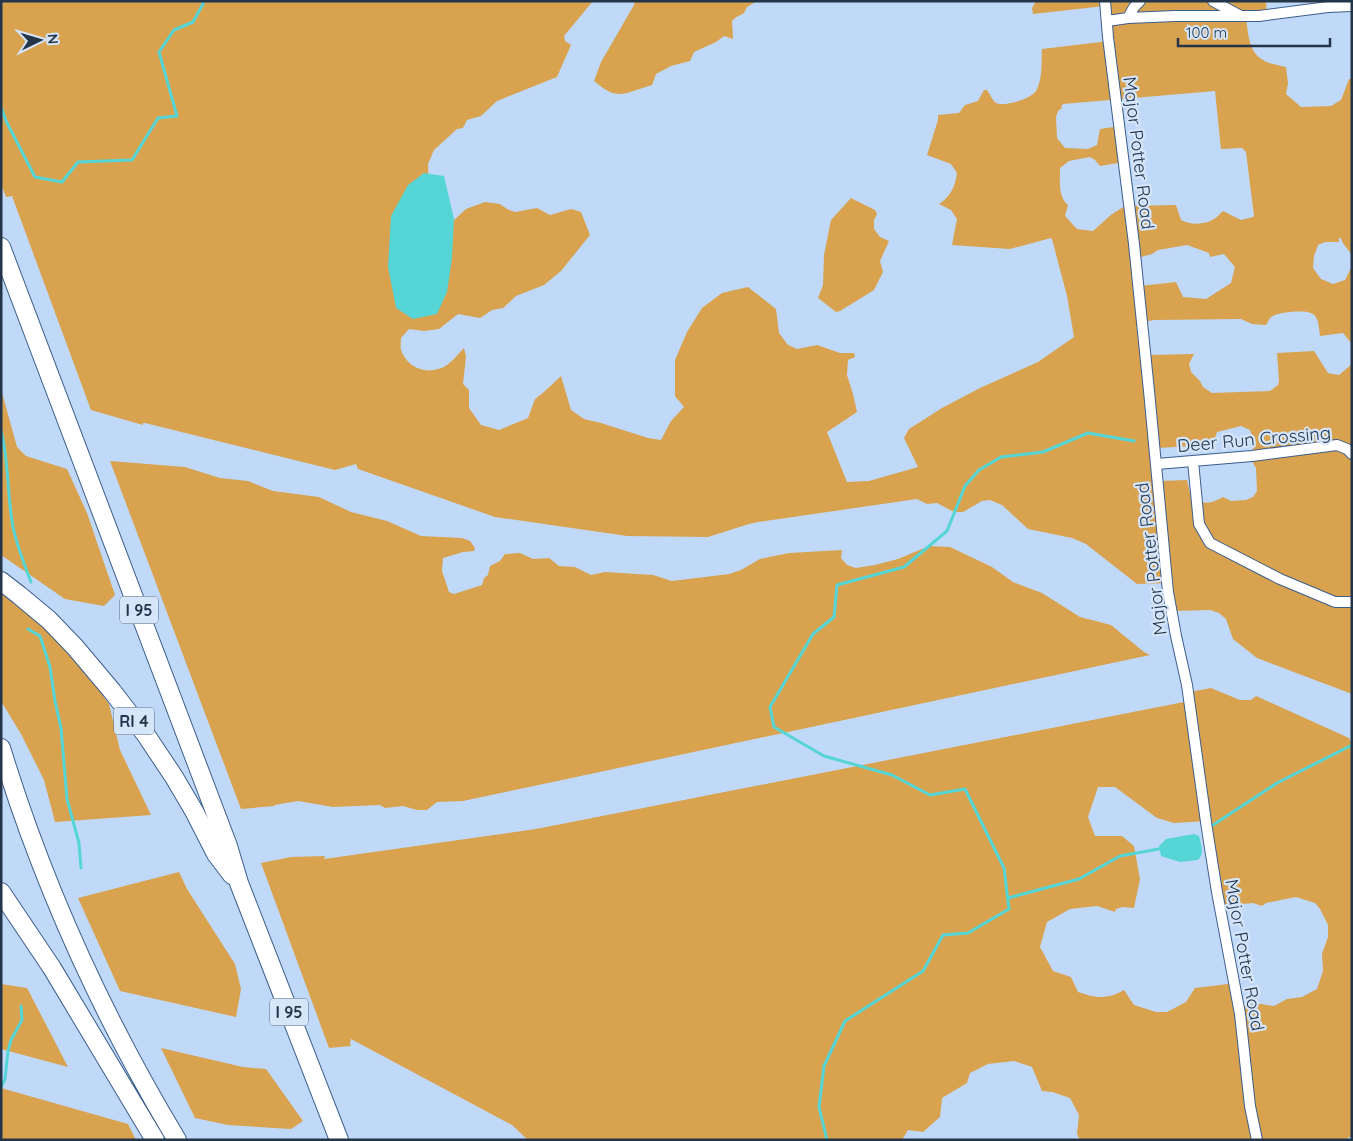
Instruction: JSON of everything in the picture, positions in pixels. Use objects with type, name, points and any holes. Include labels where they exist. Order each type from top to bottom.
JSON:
[{"type":"highway","name":"I 95","points":[[1,247],[228,846],[239,883],[339,1140]]},
{"type":"highway","name":"RI 4","points":[[1,581],[49,620],[112,691],[146,735],[174,777],[216,854],[239,883]]},
{"type":"highway","points":[[1,748],[37,851],[80,954],[120,1037],[177,1140]]},
{"type":"highway","points":[[2,893],[67,992],[156,1140]]},
{"type":"street","name":"Major Potter Road","points":[[1105,1],[1135,253],[1168,592],[1187,684],[1209,844],[1240,1014],[1250,1106],[1257,1140]]},
{"type":"street","points":[[1128,18],[1140,1]]},
{"type":"street","points":[[1213,1],[1242,17]]},
{"type":"street","points":[[1107,21],[1175,16],[1259,16],[1328,7],[1352,6]]},
{"type":"street","name":"Deer Run Crossing","points":[[1156,464],[1252,456],[1337,445],[1347,449],[1352,454]]},
{"type":"street","points":[[1193,461],[1200,524],[1210,543],[1280,579],[1336,602],[1352,602]]},
{"type":"shaded area","points":[[1,1],[593,1],[564,36],[565,41],[571,45],[557,77],[497,101],[481,116],[467,120],[463,128],[457,129],[434,150],[428,164],[433,307],[444,299],[441,270],[453,221],[466,209],[485,202],[500,204],[515,212],[537,208],[550,215],[571,209],[581,212],[590,235],[561,271],[544,285],[516,296],[503,308],[492,310],[480,318],[458,314],[439,329],[424,331],[409,329],[401,338],[401,349],[404,357],[420,369],[434,370],[447,365],[464,348],[466,357],[463,384],[469,390],[469,408],[481,425],[499,430],[528,418],[535,399],[561,376],[571,410],[584,419],[661,440],[671,421],[684,407],[675,396],[675,360],[687,332],[702,308],[722,293],[748,287],[776,309],[779,333],[788,345],[797,349],[817,345],[840,353],[854,353],[855,357],[848,360],[847,375],[857,412],[827,432],[847,482],[869,481],[918,467],[904,438],[909,429],[942,408],[980,388],[1038,362],[1074,337],[1067,296],[1051,238],[1010,249],[952,245],[957,219],[951,210],[939,204],[952,191],[957,173],[951,164],[927,155],[938,115],[959,113],[965,105],[978,101],[984,90],[987,90],[995,102],[1000,104],[1011,103],[1029,97],[1036,91],[1041,76],[1042,49],[1109,41],[1105,6],[1033,14],[1032,8],[1036,1],[1266,1],[1267,14],[1246,17],[1248,35],[1254,52],[1258,56],[1268,62],[1286,67],[1288,83],[1286,94],[1301,107],[1331,106],[1341,100],[1349,79],[1352,79],[1352,256],[1341,238],[1339,238],[1339,242],[1325,242],[1318,245],[1314,256],[1313,268],[1321,279],[1333,284],[1345,280],[1352,266],[1352,344],[1343,333],[1320,336],[1315,316],[1309,312],[1298,311],[1273,316],[1266,325],[1252,324],[1241,319],[1154,320],[1144,322],[1148,355],[1194,354],[1189,364],[1191,372],[1203,387],[1212,393],[1270,391],[1278,385],[1279,381],[1277,353],[1314,351],[1328,373],[1339,375],[1352,364],[1352,694],[1257,658],[1233,639],[1226,619],[1219,613],[1210,610],[1173,611],[1168,583],[1137,584],[1086,544],[1072,538],[1028,529],[1002,505],[990,500],[982,501],[963,512],[954,512],[937,503],[927,504],[917,499],[758,522],[708,537],[627,536],[495,517],[358,469],[356,464],[335,470],[145,423],[143,425],[91,410],[12,196],[6,197],[1,184]],"holes":[[[1215,91],[1221,149],[1242,148],[1246,152],[1253,217],[1241,220],[1223,211],[1210,221],[1193,223],[1181,220],[1176,205],[1131,206],[1130,203],[1112,214],[1093,231],[1077,229],[1065,216],[1068,205],[1061,193],[1060,168],[1069,161],[1090,157],[1100,166],[1124,162],[1120,126],[1100,129],[1097,145],[1088,149],[1065,148],[1057,138],[1056,117],[1063,104]],[[1187,245],[1209,253],[1210,257],[1224,254],[1235,267],[1231,283],[1206,299],[1183,297],[1176,282],[1140,286],[1137,258],[1152,254],[1158,250]],[[1241,426],[1250,430],[1254,444],[1249,456],[1256,468],[1257,491],[1253,497],[1246,500],[1231,501],[1223,497],[1215,501],[1203,503],[1191,498],[1187,480],[1160,481],[1157,448],[1213,445],[1217,432]]]},
{"type":"shaded area","points":[[635,1],[757,1],[747,7],[744,13],[732,21],[733,39],[724,36],[716,42],[694,52],[690,61],[671,66],[656,74],[652,85],[628,93],[616,94],[602,88],[594,81],[601,62]]},
{"type":"shaded area","points":[[424,173],[444,176],[454,219],[452,258],[447,292],[437,314],[413,319],[396,308],[388,267],[391,216],[408,185]]},
{"type":"shaded area","points":[[851,198],[875,210],[877,214],[874,220],[874,229],[880,237],[889,241],[880,261],[883,272],[874,290],[836,312],[818,298],[823,285],[824,255],[831,220]]},
{"type":"shaded area","points":[[1,389],[17,447],[26,456],[67,469],[87,513],[115,595],[104,606],[65,599],[1,555]]},
{"type":"shaded area","points":[[110,461],[185,467],[220,478],[248,481],[273,491],[319,497],[351,512],[387,521],[421,536],[462,538],[470,541],[475,548],[474,551],[443,558],[442,571],[449,592],[454,594],[482,585],[484,578],[488,575],[490,566],[500,561],[505,554],[520,553],[533,559],[549,558],[559,566],[575,567],[591,575],[605,572],[653,575],[672,581],[729,574],[741,570],[760,559],[789,553],[842,550],[841,558],[847,565],[856,568],[898,559],[929,546],[950,547],[992,567],[1013,582],[1042,593],[1080,617],[1111,625],[1150,655],[463,801],[437,802],[427,810],[417,810],[403,806],[385,808],[380,805],[333,807],[298,801],[274,806],[241,809]]},
{"type":"shaded area","points":[[1,592],[47,631],[90,678],[109,704],[120,750],[151,815],[55,822],[44,780],[21,734],[1,701]]},
{"type":"shaded area","points":[[1211,688],[1240,700],[1251,700],[1256,696],[1349,738],[1352,745],[1352,1136],[1343,1140],[1080,1140],[1077,1134],[1079,1115],[1070,1098],[1042,1091],[1032,1067],[1014,1061],[988,1064],[970,1073],[967,1083],[942,1098],[940,1117],[923,1132],[908,1130],[902,1140],[528,1140],[512,1125],[351,1039],[351,1046],[329,1048],[261,863],[291,857],[325,856],[324,859],[536,829],[1189,701],[1190,692]],"holes":[[[1098,787],[1115,787],[1157,818],[1174,823],[1207,821],[1221,906],[1253,903],[1262,906],[1266,903],[1296,897],[1315,903],[1328,925],[1328,937],[1322,954],[1323,971],[1317,989],[1302,997],[1287,999],[1274,1006],[1261,1004],[1239,1005],[1236,983],[1195,988],[1186,1002],[1167,1012],[1156,1012],[1134,1005],[1124,990],[1107,997],[1091,996],[1078,992],[1071,977],[1053,971],[1040,947],[1047,922],[1070,909],[1097,906],[1115,912],[1116,909],[1123,907],[1134,908],[1140,879],[1134,846],[1122,836],[1095,836],[1088,817]]]},
{"type":"shaded area","points":[[1194,834],[1199,836],[1202,852],[1198,860],[1180,862],[1161,856],[1159,846],[1166,839]]},
{"type":"shaded area","points":[[179,872],[187,889],[235,964],[241,989],[236,1017],[120,991],[78,898]]},
{"type":"shaded area","points":[[1,984],[27,988],[68,1067],[1,1049]]},
{"type":"shaded area","points":[[161,1048],[243,1067],[266,1069],[303,1121],[291,1129],[228,1125],[195,1118]]},
{"type":"shaded area","points":[[1,1088],[128,1124],[136,1140],[1,1140]]},
{"type":"waterway","points":[[1,107],[6,121],[35,177],[62,182],[78,162],[132,160],[158,118],[177,116],[159,52],[174,30],[193,22],[203,1]]},
{"type":"waterway","points":[[1,430],[13,527],[31,582]]},
{"type":"waterway","points":[[827,1140],[819,1107],[824,1066],[845,1021],[923,971],[943,935],[968,933],[1009,909],[1004,868],[965,789],[930,795],[892,775],[824,756],[774,727],[770,707],[813,634],[834,617],[837,585],[904,567],[947,531],[965,486],[979,470],[1001,457],[1043,452],[1088,433],[1134,441]]},
{"type":"waterway","points":[[28,629],[40,636],[50,667],[61,728],[67,799],[79,843],[81,868]]},
{"type":"waterway","points":[[1210,827],[1277,783],[1352,745]]},
{"type":"waterway","points":[[1008,898],[1079,879],[1120,856],[1164,848]]},
{"type":"waterway","points":[[1,1087],[5,1079],[11,1040],[22,1020],[21,1006]]}]
